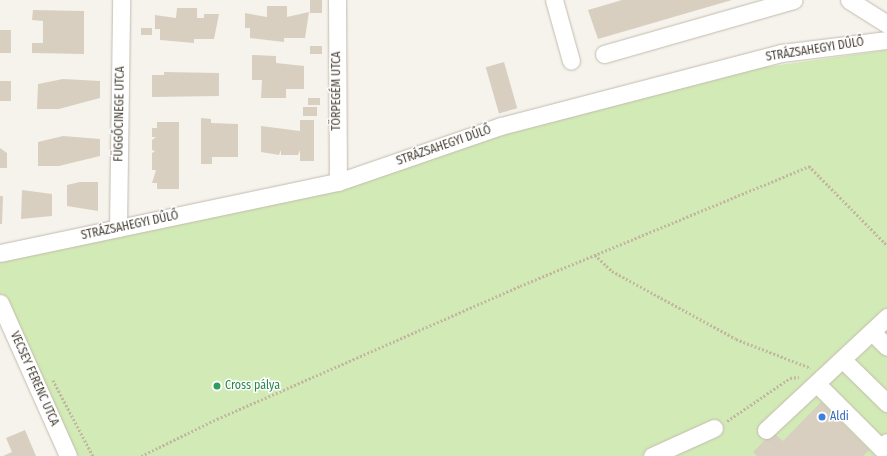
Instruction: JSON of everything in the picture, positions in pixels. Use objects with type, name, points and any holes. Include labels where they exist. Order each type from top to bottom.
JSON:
[{"type":"street","name":"FÜGGŐCINEGE UTCA","points":[[118,228],[121,0]]},
{"type":"street","name":"TÖRPEGÉM UTCA","points":[[337,0],[338,182]]},
{"type":"street","points":[[554,0],[571,61]]},
{"type":"street","points":[[604,54],[792,0]]},
{"type":"street","points":[[849,0],[887,24]]},
{"type":"street","name":"STRÁZSAHEGYI DŰLŐ","points":[[0,253],[338,182],[501,126],[760,59],[887,40]]},
{"type":"street","name":"VECSEY FERENC UTCA","points":[[0,302],[5,328],[68,456]]},
{"type":"street","points":[[766,430],[812,377],[843,360],[887,317]]},
{"type":"street","points":[[872,332],[887,347]]},
{"type":"street","points":[[843,360],[887,403]]},
{"type":"street","points":[[812,377],[881,448],[887,442]]},
{"type":"street","points":[[652,456],[714,428]]},
{"type":"path","points":[[141,456],[217,419],[595,255],[809,166],[887,245]]},
{"type":"path","points":[[595,255],[612,271],[736,339],[812,377]]},
{"type":"path","points":[[50,373],[93,456]]},
{"type":"path","points":[[714,428],[744,412],[790,378],[812,377]]},
{"type":"green space","points":[[887,50],[887,456],[68,456],[0,303],[0,253],[338,182],[501,126],[759,68]]},
{"type":"building","points":[[310,0],[322,0],[322,13],[310,13]]},
{"type":"building","points":[[622,0],[732,0],[598,39],[588,10]]},
{"type":"building","points":[[267,6],[287,6],[287,17],[309,12],[305,38],[284,38],[284,42],[250,38],[250,28],[245,28],[245,13],[267,17]]},
{"type":"building","points":[[177,8],[197,8],[197,18],[204,18],[204,14],[219,14],[214,39],[194,39],[194,43],[160,40],[160,29],[155,29],[155,15],[176,18]]},
{"type":"building","points":[[33,10],[84,11],[84,54],[32,53],[32,43],[43,43],[43,21],[32,20]]},
{"type":"building","points":[[141,28],[152,28],[152,35],[141,35]]},
{"type":"building","points":[[0,30],[11,30],[11,53],[0,53]]},
{"type":"building","points":[[310,46],[322,46],[322,54],[310,54]]},
{"type":"building","points":[[252,55],[276,56],[276,63],[304,66],[304,89],[286,89],[286,98],[261,98],[262,80],[252,80]]},
{"type":"building","points":[[504,62],[517,108],[499,113],[486,67]]},
{"type":"building","points":[[164,72],[219,73],[219,96],[152,97],[152,75],[164,75]]},
{"type":"building","points":[[63,79],[100,81],[100,98],[59,109],[37,109],[38,84]]},
{"type":"building","points":[[0,81],[11,81],[11,101],[0,101]]},
{"type":"building","points":[[308,98],[320,98],[320,105],[308,105]]},
{"type":"building","points":[[303,107],[317,107],[317,116],[303,116]]},
{"type":"building","points":[[201,118],[211,119],[211,123],[238,124],[238,157],[212,157],[212,164],[201,164]]},
{"type":"building","points":[[300,120],[314,120],[314,161],[300,161],[300,150],[298,155],[281,155],[281,150],[279,155],[261,152],[261,126],[300,131]]},
{"type":"building","points":[[157,122],[179,122],[179,189],[157,189],[157,183],[152,183],[156,170],[152,170],[152,153],[155,151],[152,150],[152,140],[156,137],[152,137],[152,128],[157,128]]},
{"type":"building","points":[[63,136],[100,139],[100,156],[59,166],[38,166],[38,142]]},
{"type":"building","points":[[0,148],[7,153],[7,168],[0,168]]},
{"type":"building","points":[[80,182],[98,182],[98,211],[67,206],[67,185]]},
{"type":"building","points":[[22,190],[52,194],[52,216],[21,219]]},
{"type":"building","points":[[0,196],[3,196],[2,224],[0,224]]},
{"type":"building","name":"Aldi","points":[[821,402],[869,450],[863,456],[757,456],[753,452],[773,432],[783,441]]},
{"type":"building","points":[[25,430],[36,456],[3,456],[12,452],[6,438]]},
{"type":"place","name":"Cross pálya","points":[[217,386]]},
{"type":"place","name":"Aldi","points":[[822,417]]}]
